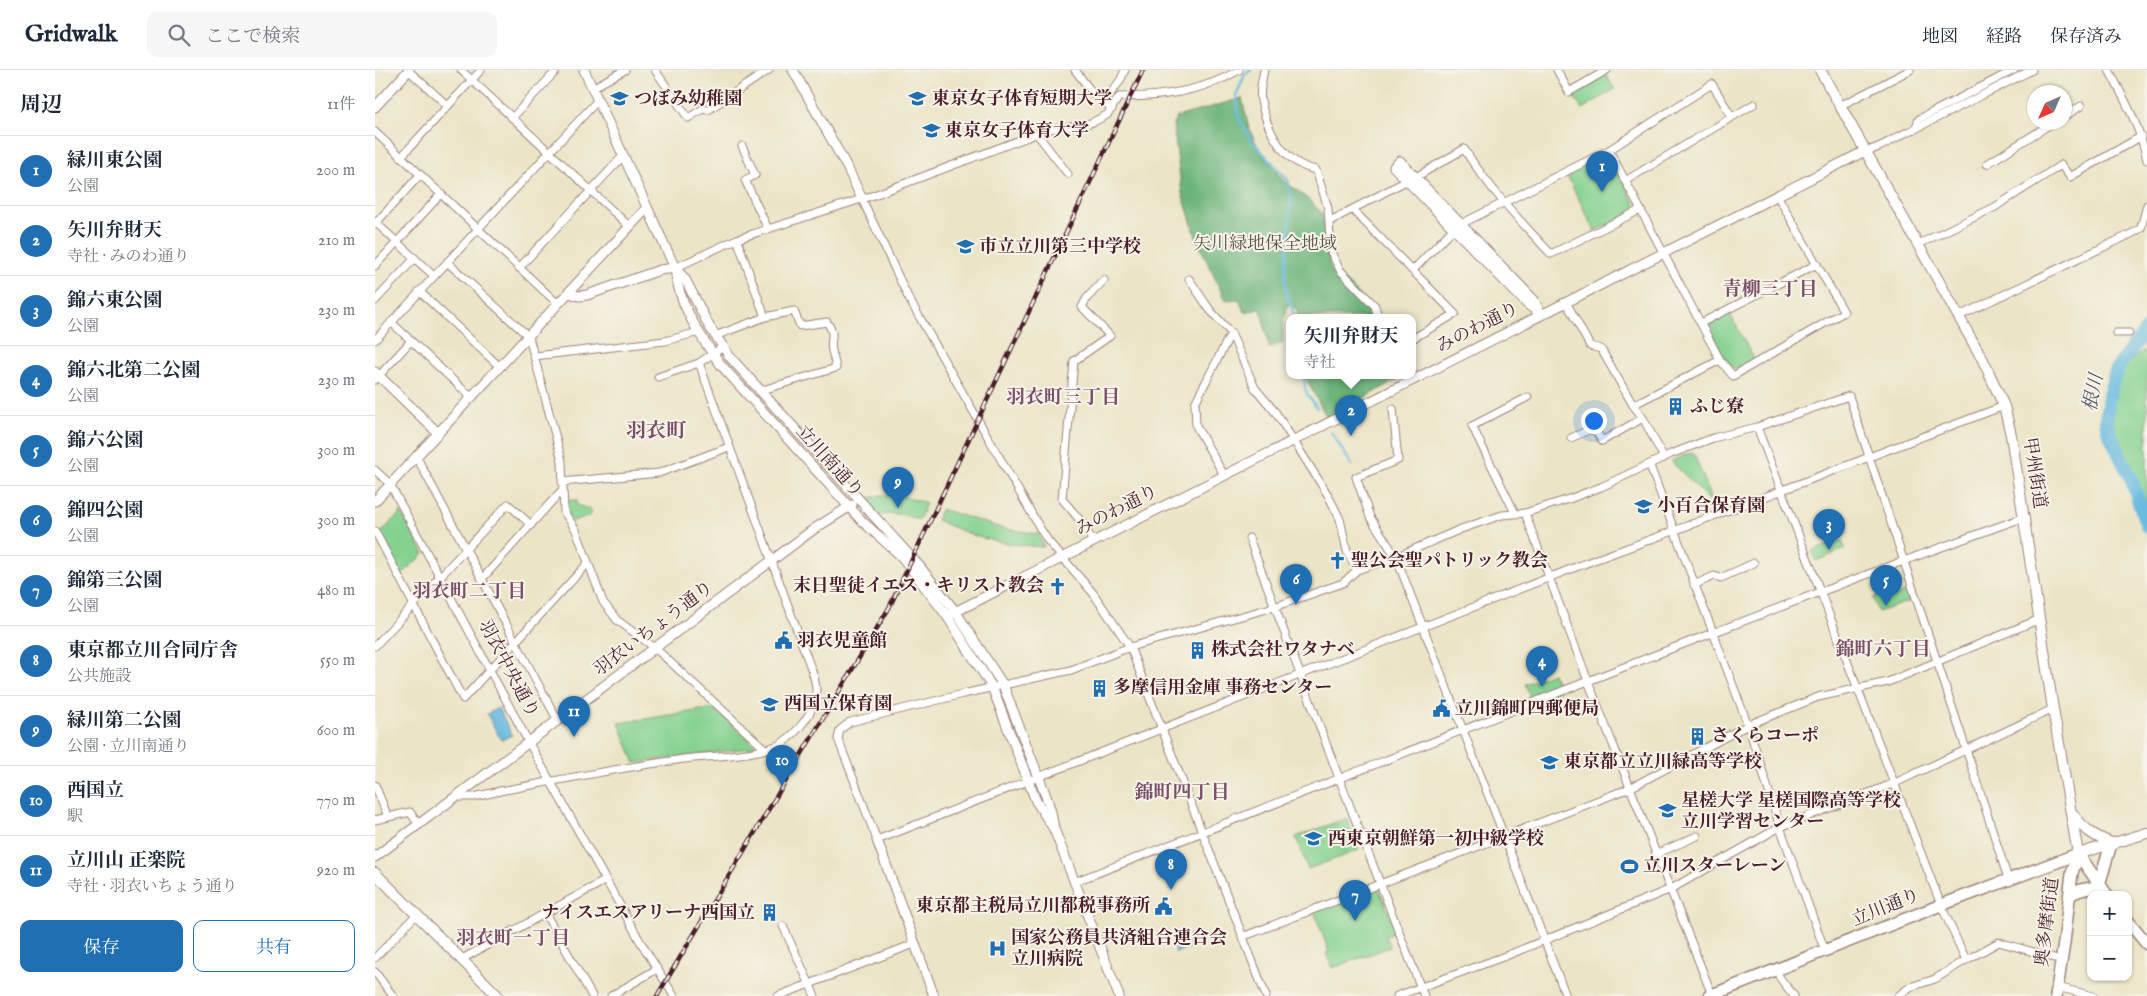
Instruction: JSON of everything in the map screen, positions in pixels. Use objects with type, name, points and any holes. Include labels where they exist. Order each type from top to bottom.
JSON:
[{"type":"main road","name":"甲州街道","points":[[1820,70],[1959,316],[1983,360],[2004,406],[2025,517],[2053,709],[2078,854]]},
{"type":"main road","points":[[2071,811],[2086,831],[2113,844]]},
{"type":"main road","points":[[2102,889],[2078,854],[2147,833]]},
{"type":"main road","points":[[2102,889],[2113,844]]},
{"type":"main road","name":"立川通り","points":[[1711,995],[1941,904],[2078,854]]},
{"type":"main road","name":"奥多摩街道","points":[[2056,991],[2072,873],[2078,854]]},
{"type":"main road","points":[[375,873],[498,996]]},
{"type":"main road","points":[[2070,895],[2078,890],[2090,887],[2102,889]]},
{"type":"main road","points":[[2132,926],[2147,944]]},
{"type":"street","points":[[375,107],[409,70],[448,106]]},
{"type":"street","points":[[461,70],[629,226]]},
{"type":"street","points":[[401,157],[481,70]]},
{"type":"street","points":[[512,118],[557,70]]},
{"type":"street","name":"立川南通り","points":[[584,70],[675,268],[685,279],[723,348],[759,391],[920,567],[955,610],[1003,685],[1039,777],[1051,812],[1053,829]]},
{"type":"street","points":[[591,88],[625,70]]},
{"type":"street","points":[[655,70],[688,118],[703,109],[708,110],[769,70]]},
{"type":"street","points":[[793,70],[849,170],[907,297],[1041,530],[1093,593],[1130,648],[1266,996]]},
{"type":"street","points":[[1075,70],[1103,103],[1112,109]]},
{"type":"street","points":[[1103,103],[1120,82],[1125,70]]},
{"type":"street","points":[[569,293],[579,296],[587,295],[660,270],[675,268],[737,240],[863,199],[1049,129],[1081,126],[1102,119],[1112,109],[1119,97],[1161,96],[1196,89],[1239,70]]},
{"type":"street","points":[[1263,70],[1261,100],[1267,121],[1278,145],[1299,166],[1315,170],[1330,221],[1331,252],[1339,270],[1375,306],[1377,314]]},
{"type":"street","points":[[1557,70],[1569,92],[1607,70]]},
{"type":"street","points":[[1840,106],[1910,70]]},
{"type":"street","points":[[1865,150],[1876,149],[1894,137],[1915,130],[2014,70]]},
{"type":"street","points":[[1977,93],[2032,70]]},
{"type":"street","points":[[2109,70],[2130,107],[2142,136],[2147,160]]},
{"type":"street","points":[[1413,270],[1458,226],[1609,150],[1712,84],[1733,117]]},
{"type":"street","points":[[375,340],[597,101]]},
{"type":"street","points":[[1625,181],[1754,104]]},
{"type":"street","points":[[2072,112],[2081,106]]},
{"type":"street","points":[[1987,164],[2041,130]]},
{"type":"street","points":[[375,132],[558,304]]},
{"type":"street","points":[[1037,134],[1067,174]]},
{"type":"street","points":[[1919,244],[1995,207],[2061,165],[2070,177],[2142,136]]},
{"type":"street","points":[[742,146],[755,175],[745,180],[768,229]]},
{"type":"street","points":[[1330,221],[1412,179],[1464,149],[1484,180],[1503,203],[1551,254],[1640,210]]},
{"type":"street","points":[[1609,150],[1720,360],[1733,376],[1844,312],[1777,195]]},
{"type":"street","name":"みのわ通り","points":[[1416,378],[1865,150]]},
{"type":"street","points":[[519,268],[623,156]]},
{"type":"street","points":[[421,175],[375,223],[434,276]]},
{"type":"street","points":[[1412,179],[1458,226],[1527,304],[1541,314]]},
{"type":"street","points":[[375,266],[441,194]]},
{"type":"street","points":[[1959,316],[2133,233],[2141,228],[2147,205]]},
{"type":"street","points":[[375,501],[647,208]]},
{"type":"street","points":[[1353,210],[1455,314],[1416,337]]},
{"type":"street","points":[[737,240],[765,317]]},
{"type":"street","points":[[375,301],[415,258]]},
{"type":"street","points":[[447,262],[529,336],[562,461],[563,512],[576,530],[603,602],[611,615],[655,648],[765,749]]},
{"type":"street","points":[[1701,323],[1817,264]]},
{"type":"street","name":"立川南通り","points":[[675,268],[677,284],[686,308],[713,354],[750,399],[849,508],[902,557],[947,616],[992,687],[1036,801],[1053,829],[1119,996]]},
{"type":"street","points":[[1189,279],[1210,310],[1231,333],[1255,388],[1276,413],[1334,506],[1340,519],[1347,551],[1357,570]]},
{"type":"street","points":[[1092,541],[1086,527],[1061,499],[1074,361],[1110,336],[1081,307],[1104,280]]},
{"type":"street","points":[[419,291],[500,368]]},
{"type":"street","points":[[1566,302],[1590,346],[1601,349],[1633,405],[1643,418],[1664,458]]},
{"type":"street","points":[[715,336],[765,317],[794,311],[800,326],[827,322],[832,330],[834,339],[831,348],[836,368],[759,391]]},
{"type":"street","points":[[391,322],[472,398]]},
{"type":"street","points":[[535,356],[665,341],[699,332]]},
{"type":"street","points":[[1224,475],[1196,426],[1195,403],[1231,333]]},
{"type":"street","points":[[2116,334],[2129,333]]},
{"type":"street","points":[[411,341],[376,376],[438,433]]},
{"type":"street","points":[[658,378],[699,363],[723,348]]},
{"type":"street","points":[[1633,405],[1720,360]]},
{"type":"street","points":[[458,797],[474,797],[678,760],[765,749],[780,744],[790,737],[809,715],[815,703],[816,690],[810,666],[699,363]]},
{"type":"street","name":"みのわ通り","points":[[947,616],[955,610],[1413,379]]},
{"type":"street","points":[[934,996],[877,840],[840,746],[838,739],[840,730],[850,722],[992,687],[1071,670],[1130,648],[1274,607],[1343,583],[1357,570],[1396,557],[1461,529],[1515,513],[1525,513],[1601,487],[1713,438],[1757,427],[1849,396],[1905,560],[2008,879]]},
{"type":"street","points":[[1515,513],[1472,426],[1528,397]]},
{"type":"street","points":[[877,840],[1548,578],[2004,406]]},
{"type":"street","points":[[1393,409],[1398,460],[1356,477],[1370,517],[1396,557],[1566,996]]},
{"type":"street","points":[[1571,438],[1591,429],[1597,432],[1602,441],[1643,418]]},
{"type":"street","points":[[1757,427],[1941,904],[1966,960]]},
{"type":"street","points":[[482,579],[531,525],[562,486],[659,473],[729,447]]},
{"type":"street","points":[[417,456],[559,721]]},
{"type":"street","points":[[1650,466],[1748,725],[1780,827],[1825,951]]},
{"type":"street","name":"羽衣中央通り","points":[[375,470],[390,484],[529,743],[605,880],[674,996]]},
{"type":"street","name":"羽衣いちょう通り","points":[[375,857],[458,797],[814,529],[859,500]]},
{"type":"street","points":[[375,646],[508,504],[531,525]]},
{"type":"street","points":[[1525,513],[1548,578],[1711,995]]},
{"type":"street","points":[[1074,882],[1588,681],[1905,560],[2025,517]]},
{"type":"street","points":[[375,531],[463,699],[588,563]]},
{"type":"street","points":[[1249,538],[1300,676],[1424,996]]},
{"type":"street","points":[[1694,585],[1714,576],[1721,578],[1754,563]]},
{"type":"street","points":[[1243,937],[1503,835],[1630,788],[1748,725],[1818,697],[1888,682],[2040,619]]},
{"type":"street","points":[[1397,996],[1508,955],[1671,889],[1780,827],[1895,783],[2053,709]]},
{"type":"street","points":[[375,785],[388,817]]},
{"type":"street","points":[[375,820],[409,812],[419,825]]},
{"type":"street","points":[[1657,854],[1697,836]]},
{"type":"street","points":[[462,959],[605,880]]},
{"type":"street","points":[[545,913],[592,996]]},
{"type":"street","points":[[375,958],[417,914]]},
{"type":"street","points":[[783,926],[815,996]]},
{"type":"street","points":[[1899,996],[1910,987],[1935,979],[1999,942],[2061,960]]},
{"type":"street","points":[[778,996],[914,944]]},
{"type":"street","points":[[611,996],[657,969]]},
{"type":"street","points":[[1777,969],[1780,978],[1794,996]]},
{"type":"street","points":[[375,972],[393,996]]},
{"type":"street","points":[[2056,991],[2093,996]]},
{"type":"green space","points":[[1605,74],[1615,89],[1582,109],[1572,94]]},
{"type":"green space","name":"矢川緑地保全地域","points":[[1242,98],[1249,129],[1257,145],[1282,179],[1308,199],[1322,213],[1330,267],[1371,306],[1373,314],[1298,314],[1297,309],[1288,305],[1283,323],[1283,343],[1269,348],[1261,309],[1244,312],[1239,299],[1225,300],[1197,240],[1182,193],[1173,124],[1177,117]]},
{"type":"green space","points":[[1609,152],[1638,210],[1595,231],[1566,174]]},
{"type":"green space","points":[[1730,314],[1754,359],[1734,369],[1723,356],[1708,326]]},
{"type":"green space","points":[[2142,351],[2147,352],[2147,512],[2121,449],[2114,428],[2112,408],[2114,388],[2124,369]]},
{"type":"green space","points":[[1306,379],[1397,379],[1397,380],[1327,418]]},
{"type":"green space","points":[[1693,452],[1715,506],[1671,461]]},
{"type":"green space","points":[[881,495],[902,496],[926,503],[919,520],[894,514],[879,516],[865,499]]},
{"type":"green space","points":[[565,500],[577,500],[577,505],[591,510],[591,515],[573,521],[568,518]]},
{"type":"green space","points":[[941,509],[1001,528],[1038,534],[1044,547],[1002,542],[964,532],[937,520]]},
{"type":"green space","points":[[401,512],[424,554],[401,575],[380,534]]},
{"type":"green space","points":[[1842,540],[1845,549],[1816,561],[1812,551]]},
{"type":"green space","points":[[1910,590],[1913,600],[1878,612],[1873,598],[1893,591],[1895,596]]},
{"type":"green space","points":[[1553,673],[1559,690],[1531,700],[1525,684]]},
{"type":"green space","points":[[714,708],[757,747],[635,763],[619,723]]},
{"type":"green space","points":[[1347,818],[1359,850],[1308,869],[1296,837]]},
{"type":"green space","points":[[1378,887],[1397,932],[1386,936],[1390,947],[1332,968],[1326,953],[1329,952],[1314,911]]},
{"type":"water","points":[[498,708],[512,735],[501,740],[487,714]]},
{"type":"water","points":[[1199,931],[1203,942],[1176,953],[1172,942]]},
{"type":"waterway","points":[[1251,70],[1245,74],[1236,96],[1239,119],[1252,141],[1288,180],[1291,199],[1285,274],[1286,292],[1294,314]]},
{"type":"waterway","name":"根川","points":[[2147,329],[2116,371],[2109,395],[2106,420],[2108,430],[2132,481],[2147,526]]},
{"type":"waterway","points":[[1304,379],[1306,392],[1317,408]]},
{"type":"waterway","points":[[1331,432],[1352,465]]},
{"type":"railway","points":[[657,996],[889,608],[1143,70]]},
{"type":"place","name":"つぼみ幼稚園","points":[[620,99]]},
{"type":"place","name":"東京女子体育短期大学","points":[[918,99]]},
{"type":"place","name":"東京女子体育大学","points":[[931,131]]},
{"type":"place","name":"緑川東公園","points":[[1602,192]]},
{"type":"place","name":"市立立川第三中学校","points":[[965,247]]},
{"type":"place","name":"ふじ寮","points":[[1676,407]]},
{"type":"place","name":"矢川弁財天","points":[[1351,436]]},
{"type":"place","name":"小百合保育園","points":[[1643,506]]},
{"type":"place","name":"緑川第二公園","points":[[898,508]]},
{"type":"place","name":"錦六東公園","points":[[1829,550]]},
{"type":"place","name":"聖公会聖パトリック教会","points":[[1337,561]]},
{"type":"place","name":"末日聖徒イエス・キリスト教会","points":[[1058,586]]},
{"type":"place","name":"錦四公園","points":[[1296,605]]},
{"type":"place","name":"錦六公園","points":[[1886,606]]},
{"type":"place","name":"羽衣児童館","points":[[783,641]]},
{"type":"place","name":"株式会社ワタナベ","points":[[1197,650]]},
{"type":"place","name":"錦六北第二公園","points":[[1542,687]]},
{"type":"place","name":"多摩信用金庫 事務センター","points":[[1099,688]]},
{"type":"place","name":"西国立保育園","points":[[770,704]]},
{"type":"place","name":"立川錦町四郵便局","points":[[1441,709]]},
{"type":"place","name":"さくらコーポ","points":[[1697,736]]},
{"type":"place","name":"立川山 正楽院","points":[[574,737]]},
{"type":"place","name":"東京都立立川緑高等学校","points":[[1550,762]]},
{"type":"place","name":"西国立","points":[[782,786]]},
{"type":"place","name":"星槎大学 星槎国際高等学校 立川学習センター","points":[[1667,811]]},
{"type":"place","name":"西東京朝鮮第一初中級学校","points":[[1314,839]]},
{"type":"place","name":"立川スターレーン","points":[[1629,866]]},
{"type":"place","name":"東京都立川合同庁舎","points":[[1171,890]]},
{"type":"place","name":"東京都主税局立川都税事務所","points":[[1164,906]]},
{"type":"place","name":"ナイスエスアリーナ西国立","points":[[769,913]]},
{"type":"place","name":"錦第三公園","points":[[1355,921]]},
{"type":"place","name":"国家公務員共済組合連合会 立川病院","points":[[997,948]]},
{"type":"district","name":"青柳三丁目","points":[[1770,290]]},
{"type":"district","name":"羽衣町三丁目","points":[[1063,398]]},
{"type":"district","name":"羽衣町","points":[[656,431]]},
{"type":"district","name":"羽衣町二丁目","points":[[469,592]]},
{"type":"district","name":"錦町六丁目","points":[[1883,650]]},
{"type":"district","name":"錦町四丁目","points":[[1182,793]]},
{"type":"district","name":"羽衣町一丁目","points":[[513,939]]}]
